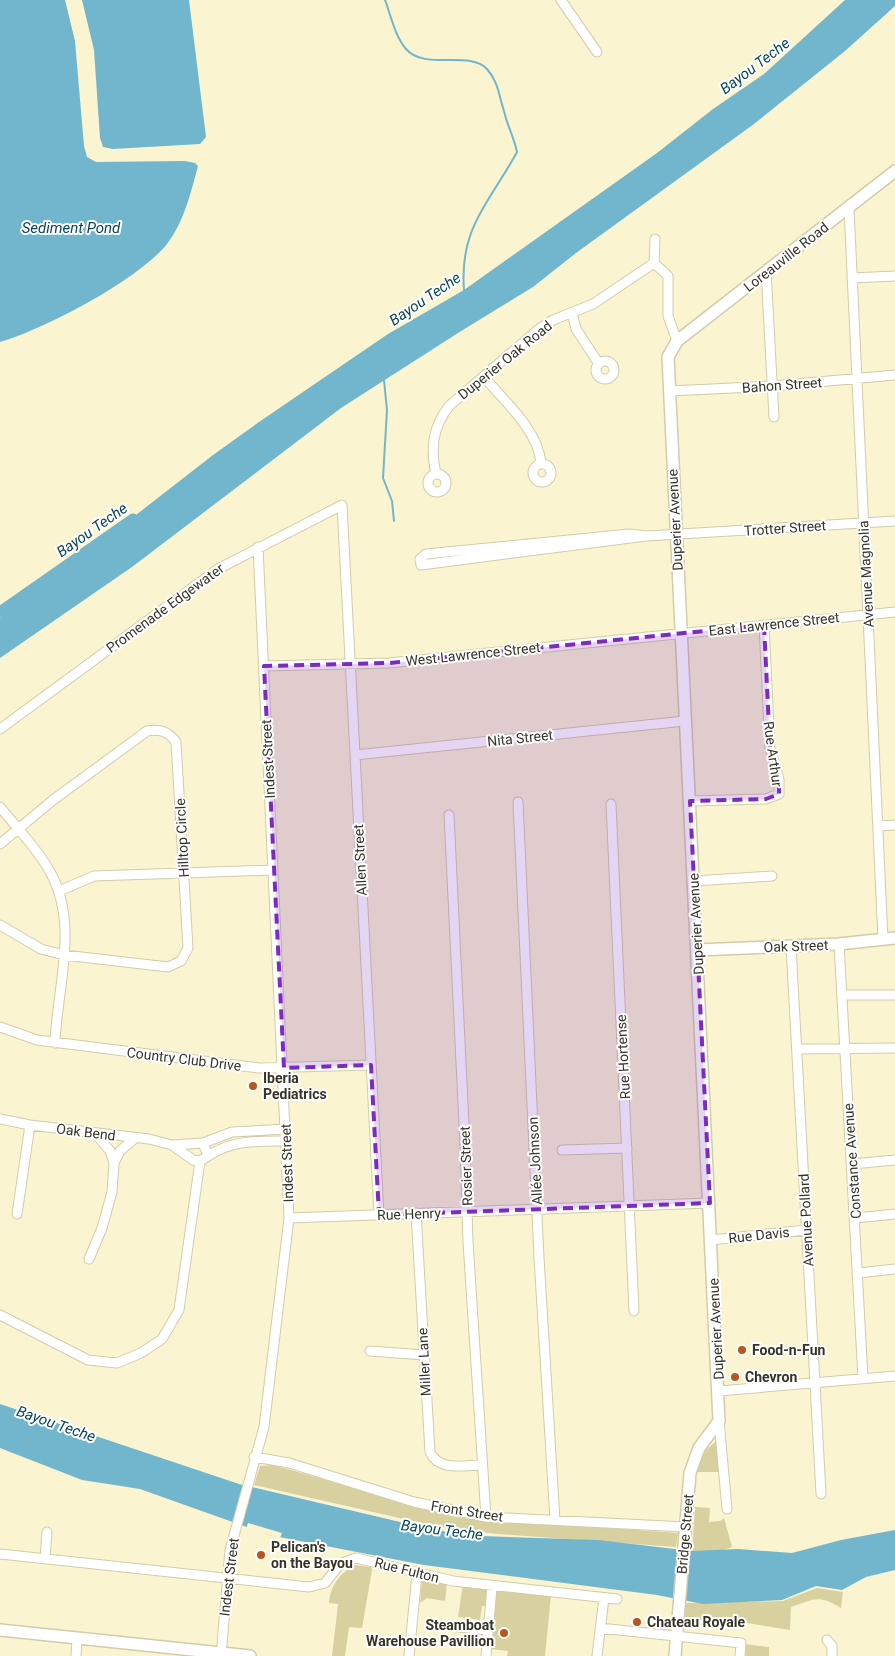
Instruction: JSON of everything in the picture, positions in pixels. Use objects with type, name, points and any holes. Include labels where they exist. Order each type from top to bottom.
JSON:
[{"type":"main road","name":"Loreauville Road","points":[[677,341],[895,171]]},
{"type":"main road","name":"Duperier Avenue","points":[[677,341],[668,358],[669,391],[710,1203],[719,1421]]},
{"type":"main road","name":"Oak Street","points":[[697,950],[839,944],[889,939]]},
{"type":"main road","name":"Bridge Street","points":[[675,1656],[694,1457],[719,1421]]},
{"type":"main road","points":[[0,1630],[250,1656]]},
{"type":"street","points":[[561,0],[597,52]]},
{"type":"street","name":"Avenue Magnolia","points":[[849,208],[878,826],[889,939]]},
{"type":"street","points":[[655,239],[654,263],[668,276],[668,316],[677,341]]},
{"type":"street","name":"Duperier Oak Road","points":[[436,474],[433,450],[434,434],[440,419],[449,406],[540,329],[553,320],[593,304],[654,263]]},
{"type":"street","points":[[766,271],[774,417]]},
{"type":"street","points":[[852,278],[895,276]]},
{"type":"street","points":[[572,313],[576,328],[599,364]]},
{"type":"street","name":"Bahon Street","points":[[669,391],[773,386],[895,375]]},
{"type":"street","points":[[484,377],[534,437],[540,450],[542,463]]},
{"type":"street","name":"Promenade Edgewater","points":[[0,729],[218,569],[342,504]]},
{"type":"street","name":"Allen Street","points":[[342,504],[379,1215]]},
{"type":"street","name":"Trotter Street","points":[[460,555],[610,539],[629,534],[646,536],[676,535],[895,521]]},
{"type":"street","name":"Indest Street","points":[[221,1654],[227,1578],[235,1530],[250,1471],[264,1427],[289,1218],[284,1068],[258,547]]},
{"type":"street","name":"East Lawrence Street","points":[[682,633],[895,612]]},
{"type":"street","name":"Rue Arthur","points":[[690,801],[766,799],[779,794],[779,779],[770,748],[764,625]]},
{"type":"street","name":"West Lawrence Street","points":[[264,666],[409,661],[682,633]]},
{"type":"street","name":"Nita Street","points":[[355,756],[686,721]]},
{"type":"street","name":"Hilltop Circle","points":[[0,844],[147,731],[164,731],[171,735],[178,750],[188,948],[181,961],[168,967],[64,955],[41,950],[0,924]]},
{"type":"street","name":"Allée Johnson","points":[[518,802],[537,1209],[556,1520]]},
{"type":"street","name":"Rue Hortense","points":[[611,804],[634,1311]]},
{"type":"street","points":[[0,807],[42,859],[59,891],[66,934],[55,1043]]},
{"type":"street","name":"Rosier Street","points":[[449,815],[468,1242],[486,1517]]},
{"type":"street","points":[[878,826],[895,825]]},
{"type":"street","points":[[59,891],[94,876],[273,870]]},
{"type":"street","points":[[694,881],[772,876]]},
{"type":"street","name":"Constance Avenue","points":[[839,944],[864,1378]]},
{"type":"street","name":"Avenue Pollard","points":[[791,946],[821,1494]]},
{"type":"street","points":[[842,995],[895,995]]},
{"type":"street","name":"Country Club Drive","points":[[0,1027],[28,1038],[55,1043],[260,1068],[371,1065]]},
{"type":"street","points":[[797,1049],[895,1048]]},
{"type":"street","name":"Oak Bend","points":[[0,1119],[30,1125],[149,1139],[172,1144],[203,1143],[232,1132],[286,1129]]},
{"type":"street","points":[[17,1214],[30,1125]]},
{"type":"street","points":[[95,1133],[110,1151],[114,1163]]},
{"type":"street","points":[[89,1259],[102,1228],[112,1192],[114,1163],[120,1150],[134,1138]]},
{"type":"street","points":[[204,1158],[223,1146],[238,1142],[286,1141]]},
{"type":"street","points":[[0,1315],[88,1360],[117,1363],[141,1353],[162,1339],[179,1310],[204,1158],[203,1143]]},
{"type":"street","name":"Oak Bend","points":[[172,1144],[193,1160],[204,1158]]},
{"type":"street","points":[[562,1150],[627,1148]]},
{"type":"street","points":[[852,1164],[895,1160]]},
{"type":"street","name":"Rue Henry","points":[[289,1218],[710,1203]]},
{"type":"street","name":"Miller Lane","points":[[416,1213],[430,1452],[433,1460],[448,1466],[482,1465]]},
{"type":"street","points":[[856,1218],[895,1214]]},
{"type":"street","name":"Rue Davis","points":[[711,1240],[806,1230]]},
{"type":"street","points":[[858,1273],[895,1269]]},
{"type":"street","points":[[370,1351],[424,1354]]},
{"type":"street","points":[[719,1391],[895,1376]]},
{"type":"street","name":"Duperier Avenue","points":[[719,1421],[727,1509]]},
{"type":"street","name":"Front Street","points":[[254,1457],[289,1463],[414,1502],[486,1517],[686,1527]]},
{"type":"street","points":[[44,1559],[47,1532]]},
{"type":"street","name":"Rue Fulton","points":[[0,1554],[317,1586],[325,1583],[340,1564],[356,1558],[405,1569],[417,1574],[492,1587],[617,1599]]},
{"type":"street","points":[[409,1656],[417,1574]]},
{"type":"street","points":[[486,1656],[492,1587]]},
{"type":"street","points":[[597,1656],[604,1598]]},
{"type":"street","points":[[449,1626],[487,1630]]},
{"type":"street","points":[[600,1628],[741,1643],[740,1656]]},
{"type":"street","points":[[76,1656],[77,1639]]},
{"type":"street","points":[[827,1640],[832,1646],[832,1656]]},
{"type":"highlighted area","points":[[764,625],[770,748],[779,779],[779,794],[766,799],[690,801],[710,1203],[379,1215],[371,1065],[284,1068],[264,666],[389,663]]},
{"type":"shaded area","points":[[719,1439],[722,1472],[698,1472],[701,1457]]},
{"type":"shaded area","points":[[273,1465],[455,1517],[678,1533],[676,1547],[498,1534],[439,1527],[254,1485],[260,1466]]},
{"type":"shaded area","points":[[695,1507],[710,1508],[709,1522],[720,1521],[724,1518],[732,1547],[721,1551],[692,1551]]},
{"type":"shaded area","points":[[355,1565],[371,1567],[372,1570],[362,1628],[349,1627],[345,1656],[332,1656],[338,1604],[329,1603],[331,1591],[340,1576]]},
{"type":"shaded area","points":[[425,1578],[447,1582],[445,1601],[427,1598],[420,1603],[422,1581]]},
{"type":"shaded area","points":[[463,1584],[489,1588],[486,1606],[482,1606],[480,1620],[458,1617]]},
{"type":"shaded area","points":[[817,1588],[843,1592],[841,1608],[822,1599],[791,1607],[790,1630],[747,1623],[684,1619],[686,1603],[783,1601]]},
{"type":"shaded area","points":[[496,1589],[551,1595],[545,1656],[507,1656],[508,1651],[490,1649]]},
{"type":"shaded area","points":[[745,1644],[769,1647],[769,1656],[745,1656]]},
{"type":"water","name":"Sediment Pond","points":[[0,0],[65,0],[75,41],[84,146],[87,157],[96,162],[185,161],[195,163],[198,166],[193,186],[178,226],[167,244],[153,258],[135,273],[90,302],[19,336],[0,342]]},
{"type":"water","points":[[82,0],[189,0],[206,137],[200,144],[113,149],[103,147],[100,138],[94,50]]},
{"type":"water","points":[[845,0],[895,0],[895,6],[845,51],[754,124],[576,253],[533,287],[341,408],[132,567],[0,658],[0,618],[259,422],[388,334],[464,290],[657,153],[713,109],[764,74]]},
{"type":"water","points":[[0,1404],[239,1484],[434,1530],[481,1536],[598,1540],[692,1551],[738,1549],[792,1553],[841,1540],[895,1530],[895,1570],[866,1577],[842,1590],[816,1586],[782,1600],[703,1604],[657,1595],[424,1565],[269,1535],[140,1489],[82,1480],[0,1448]]},
{"type":"pier","points":[[248,1523],[282,1533],[280,1538],[246,1529]]},
{"type":"waterway","points":[[385,0],[399,38],[406,49],[414,55],[424,59],[469,61],[487,69],[496,84],[516,147],[517,152],[478,216],[471,232],[466,249],[464,290]]},
{"type":"waterway","points":[[384,380],[387,410],[383,478],[392,501],[394,521]]},
{"type":"waterway","name":"Bayou Teche","points":[[0,612],[133,519]]},
{"type":"place","name":"Iberia Pediatrics","points":[[253,1086]]},
{"type":"place","name":"Food-n-Fun","points":[[742,1350]]},
{"type":"place","name":"Chevron","points":[[735,1377]]},
{"type":"place","name":"Pelican's on the Bayou","points":[[261,1555]]},
{"type":"place","name":"Chateau Royale","points":[[637,1622]]},
{"type":"place","name":"Steamboat Warehouse Pavillion","points":[[504,1633]]}]
